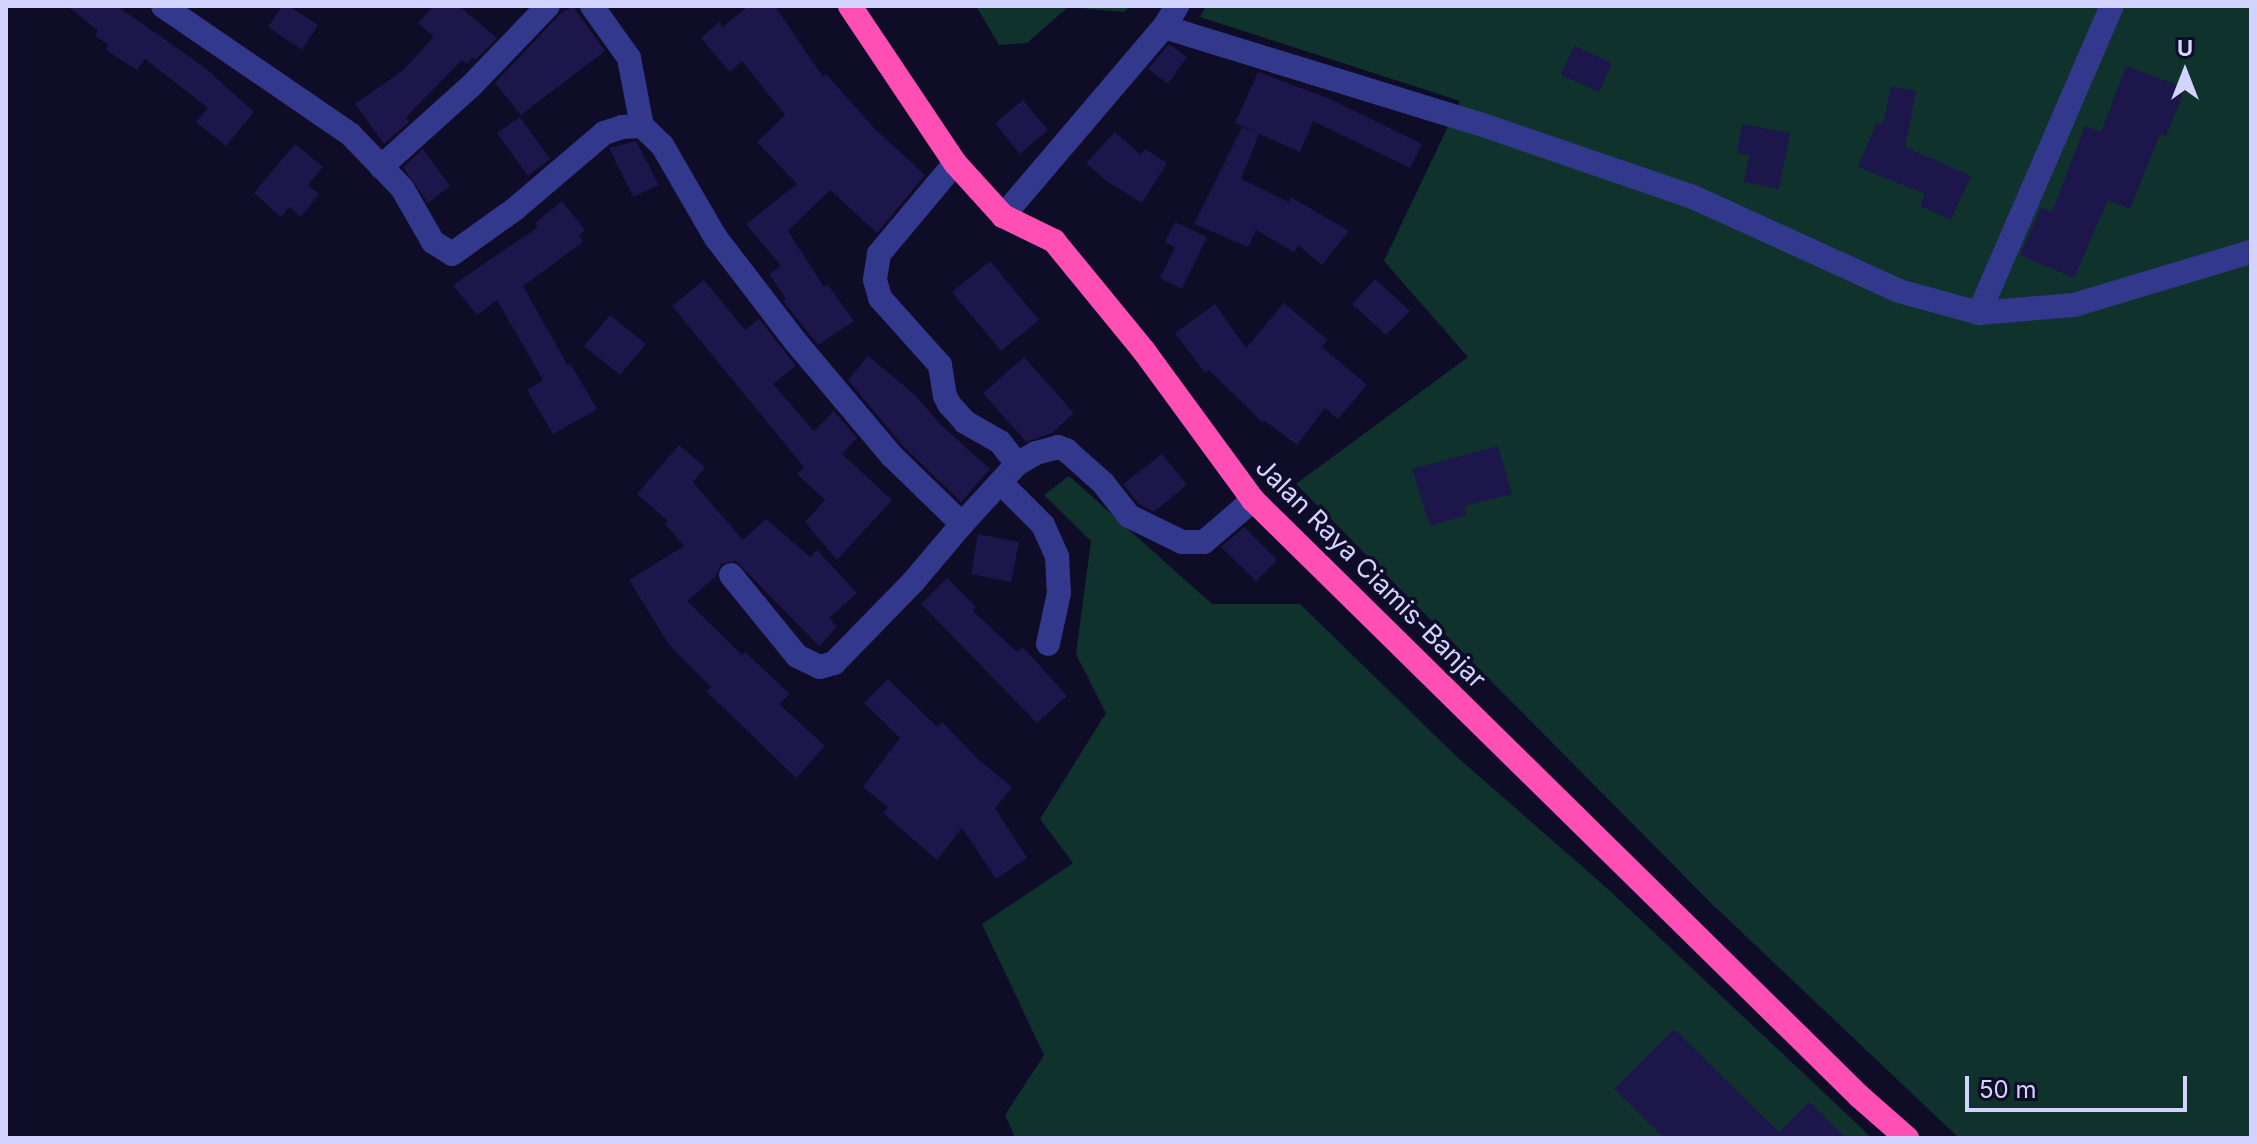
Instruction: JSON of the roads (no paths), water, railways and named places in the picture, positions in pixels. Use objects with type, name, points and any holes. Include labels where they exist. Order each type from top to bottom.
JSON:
[{"type":"highway","name":"Jalan Raya Ciamis-Banjar","points":[[850,6],[955,163],[1003,216],[1054,241],[1144,351],[1253,500],[1859,1096],[1907,1138]]},
{"type":"street","points":[[163,6],[350,134],[409,197],[433,242],[447,252],[458,253],[604,133],[622,127],[642,126]]},
{"type":"street","points":[[381,167],[470,87],[548,6]]},
{"type":"street","points":[[592,6],[629,58],[642,126],[662,145],[716,238],[795,341],[892,456],[962,524]]},
{"type":"street","points":[[1979,313],[2112,6]]},
{"type":"street","points":[[1003,216],[1171,16],[1693,197],[1899,291],[1979,313],[2074,305],[2251,252]]},
{"type":"street","points":[[955,163],[879,254],[875,280],[880,298],[940,365],[949,404],[965,422],[1000,442],[1017,464]]},
{"type":"street","points":[[731,575],[797,656],[820,667],[834,663],[913,582],[1017,464],[1036,453],[1058,447],[1066,450],[1103,483],[1129,516],[1182,542],[1204,542],[1253,500]]},
{"type":"street","points":[[1002,484],[1043,525],[1057,557],[1059,593],[1048,644]]}]
